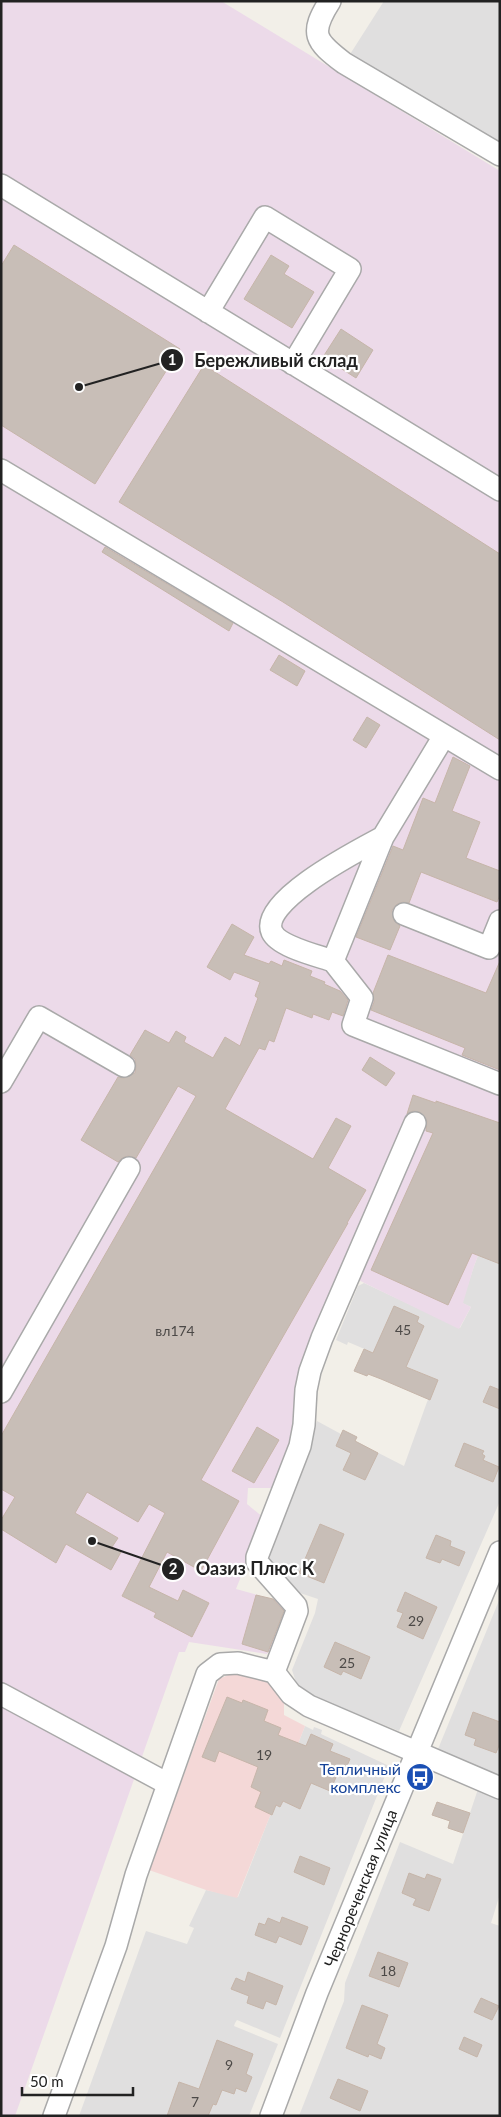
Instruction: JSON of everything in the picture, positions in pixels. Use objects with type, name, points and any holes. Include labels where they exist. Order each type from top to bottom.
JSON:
[{"type":"street","points":[[330,1],[318,20],[318,36],[325,48],[344,63],[500,155]]},
{"type":"street","points":[[1,185],[500,490]]},
{"type":"street","points":[[208,312],[266,217],[350,269],[293,364]]},
{"type":"street","points":[[1,470],[500,769]]},
{"type":"street","points":[[334,961],[383,836],[444,736]]},
{"type":"street","points":[[383,836],[325,870],[289,896],[272,917],[272,932],[285,944],[334,961],[362,998],[353,1025],[500,1084]]},
{"type":"street","points":[[404,914],[489,948],[500,921]]},
{"type":"street","points":[[1,1082],[38,1017],[124,1066]]},
{"type":"street","points":[[274,1672],[297,1611],[296,1606],[257,1562],[257,1557],[300,1446],[310,1371],[322,1338],[414,1123]]},
{"type":"street","points":[[1,1392],[129,1168]]},
{"type":"street","name":"Чернореченская улица","points":[[270,2116],[317,1993],[500,1552]]},
{"type":"street","points":[[54,2116],[116,1946],[136,1875],[207,1674],[220,1664],[238,1663],[274,1672],[291,1694],[309,1706],[500,1788]]},
{"type":"street","points":[[1,1694],[168,1784]]},
{"type":"shaded area","points":[[1,1],[221,1],[500,171],[500,1208],[496,1208],[474,1266],[463,1303],[471,1307],[459,1329],[344,1273],[276,1488],[248,1488],[247,1504],[264,1518],[236,1589],[286,1603],[272,1653],[268,1652],[267,1654],[189,1642],[185,1652],[179,1652],[15,2116],[1,2116]]},
{"type":"shaded area","points":[[384,1],[500,1],[500,152],[347,59]]},
{"type":"shaded area","points":[[496,1208],[500,1208],[500,1501],[399,1731],[315,1697],[297,1685],[292,1670],[315,1613],[318,1599],[291,1590],[265,1559],[298,1482],[317,1421],[341,1434],[343,1430],[357,1437],[355,1441],[404,1466],[427,1402],[438,1380],[348,1342],[347,1345],[336,1340],[358,1286],[364,1283],[460,1328],[471,1307],[462,1303]]},
{"type":"shaded area","points":[[500,1598],[500,1779],[436,1754]]},
{"type":"shaded area","points":[[240,1670],[269,1678],[284,1694],[284,1715],[305,1726],[296,1749],[300,1809],[283,1801],[280,1807],[276,1805],[237,1898],[206,1890],[149,1870],[219,1679]]},
{"type":"shaded area","points":[[305,1726],[313,1730],[314,1727],[322,1730],[321,1734],[389,1766],[280,2038],[237,2020],[235,2023],[234,2026],[278,2044],[249,2116],[79,2116],[146,1931],[187,1944],[194,1928],[189,1926],[206,1890],[238,1897],[276,1805],[283,1801],[300,1808],[296,1749]]},
{"type":"shaded area","points":[[478,1789],[500,1798],[500,1894],[491,1923],[500,1926],[500,2116],[299,2116],[344,2001],[345,1983],[400,1842],[453,1864]]},
{"type":"building","points":[[14,245],[180,349],[95,484],[1,425],[1,266]]},
{"type":"building","points":[[271,255],[289,266],[284,274],[314,292],[292,328],[244,299]]},
{"type":"building","points":[[341,329],[373,350],[356,378],[323,357]]},
{"type":"building","points":[[204,365],[500,554],[500,740],[283,602],[119,502]]},
{"type":"building","points":[[105,547],[233,623],[229,631],[102,552]]},
{"type":"building","points":[[279,655],[305,671],[297,686],[270,670]]},
{"type":"building","points":[[367,717],[380,725],[366,748],[353,740]]},
{"type":"building","points":[[453,757],[470,766],[452,811],[480,822],[466,858],[500,871],[500,895],[497,902],[421,872],[409,903],[397,904],[392,910],[394,921],[400,926],[390,950],[356,937],[393,846],[403,850],[423,798],[435,803]]},
{"type":"building","points":[[232,924],[254,937],[244,955],[269,964],[271,961],[282,966],[284,960],[312,971],[310,976],[340,991],[348,1000],[343,1016],[332,1012],[329,1020],[313,1014],[312,1018],[286,1008],[274,1042],[269,1040],[265,1050],[259,1048],[225,1109],[313,1159],[336,1118],[351,1126],[328,1168],[366,1190],[201,1480],[239,1501],[201,1571],[167,1552],[149,1587],[178,1601],[183,1590],[209,1603],[192,1637],[154,1617],[156,1613],[122,1596],[165,1513],[149,1504],[138,1522],[87,1492],[75,1513],[118,1538],[112,1547],[121,1552],[111,1570],[66,1544],[56,1563],[1,1529],[1,1520],[15,1497],[1,1489],[1,1436],[196,1096],[178,1086],[136,1158],[128,1156],[118,1162],[81,1140],[118,1077],[124,1078],[135,1073],[135,1059],[130,1055],[145,1030],[169,1043],[176,1031],[186,1037],[184,1042],[213,1058],[225,1037],[240,1046],[258,998],[255,996],[260,982],[234,972],[230,980],[207,967]]},
{"type":"building","points":[[388,955],[486,993],[500,961],[500,1070],[462,1055],[465,1048],[371,1010],[374,1002],[373,993]]},
{"type":"building","points":[[370,1057],[395,1073],[386,1086],[362,1070]]},
{"type":"building","points":[[413,1095],[500,1123],[500,1264],[472,1253],[448,1305],[371,1270],[433,1133],[426,1131],[427,1121],[420,1112],[413,1111],[407,1114]]},
{"type":"building","points":[[394,1306],[419,1317],[417,1322],[424,1326],[406,1367],[438,1380],[430,1400],[368,1374],[367,1376],[354,1371],[364,1349],[373,1353]]},
{"type":"building","points":[[490,1386],[500,1390],[500,1409],[483,1402]]},
{"type":"building","points":[[257,1427],[279,1440],[254,1483],[232,1471]]},
{"type":"building","points":[[343,1430],[357,1437],[355,1441],[378,1453],[365,1480],[343,1470],[351,1453],[336,1446]]},
{"type":"building","points":[[464,1443],[484,1451],[482,1454],[485,1456],[483,1460],[499,1467],[493,1482],[455,1466]]},
{"type":"building","points":[[320,1524],[344,1534],[324,1583],[299,1573]]},
{"type":"building","points":[[436,1535],[451,1541],[450,1546],[465,1552],[459,1566],[442,1559],[440,1563],[426,1558]]},
{"type":"building","points":[[405,1592],[437,1607],[423,1639],[397,1627],[403,1613],[397,1611]]},
{"type":"building","points":[[256,1595],[273,1599],[284,1611],[268,1652],[242,1644]]},
{"type":"building","points":[[335,1642],[370,1657],[361,1679],[343,1671],[341,1675],[324,1667]]},
{"type":"building","points":[[227,1697],[242,1703],[243,1700],[268,1710],[264,1721],[281,1728],[278,1735],[306,1746],[311,1734],[333,1744],[330,1751],[350,1759],[342,1777],[337,1775],[330,1791],[311,1783],[300,1809],[283,1801],[280,1807],[276,1805],[272,1815],[255,1807],[261,1792],[251,1787],[258,1767],[219,1751],[215,1762],[202,1757]]},
{"type":"building","points":[[473,1712],[500,1722],[500,1743],[496,1753],[474,1745],[476,1739],[465,1735]]},
{"type":"building","points":[[437,1802],[470,1813],[463,1833],[448,1828],[450,1821],[432,1815]]},
{"type":"building","points":[[300,1856],[330,1868],[324,1885],[294,1872]]},
{"type":"building","points":[[409,1873],[425,1879],[427,1874],[441,1879],[429,1911],[413,1905],[416,1899],[402,1893]]},
{"type":"building","points":[[282,1917],[308,1927],[301,1945],[279,1936],[276,1943],[255,1935],[259,1923],[265,1925],[268,1918],[280,1923]]},
{"type":"building","points":[[378,1952],[408,1963],[399,1987],[369,1976]]},
{"type":"building","points":[[248,1972],[283,1986],[276,2005],[266,2001],[263,2009],[247,2003],[249,1996],[231,1989],[236,1978],[245,1982]]},
{"type":"building","points":[[481,1998],[499,2006],[492,2020],[474,2012]]},
{"type":"building","points":[[362,2005],[388,2015],[377,2044],[385,2048],[381,2059],[369,2054],[368,2057],[346,2048]]},
{"type":"building","points":[[464,2037],[482,2045],[477,2057],[459,2049]]},
{"type":"building","points":[[217,2040],[253,2054],[246,2074],[252,2077],[246,2092],[236,2088],[234,2094],[222,2090],[216,2105],[213,2104],[208,2116],[167,2116],[179,2082],[199,2089]]},
{"type":"building","points":[[338,2079],[368,2091],[360,2111],[330,2098]]},
{"type":"place","name":"Бережливый склад","points":[[79,387]]},
{"type":"place","name":"Оазиз Плюс К","points":[[92,1541]]},
{"type":"place","name":"Тепличный комплекс","points":[[420,1777]]}]
